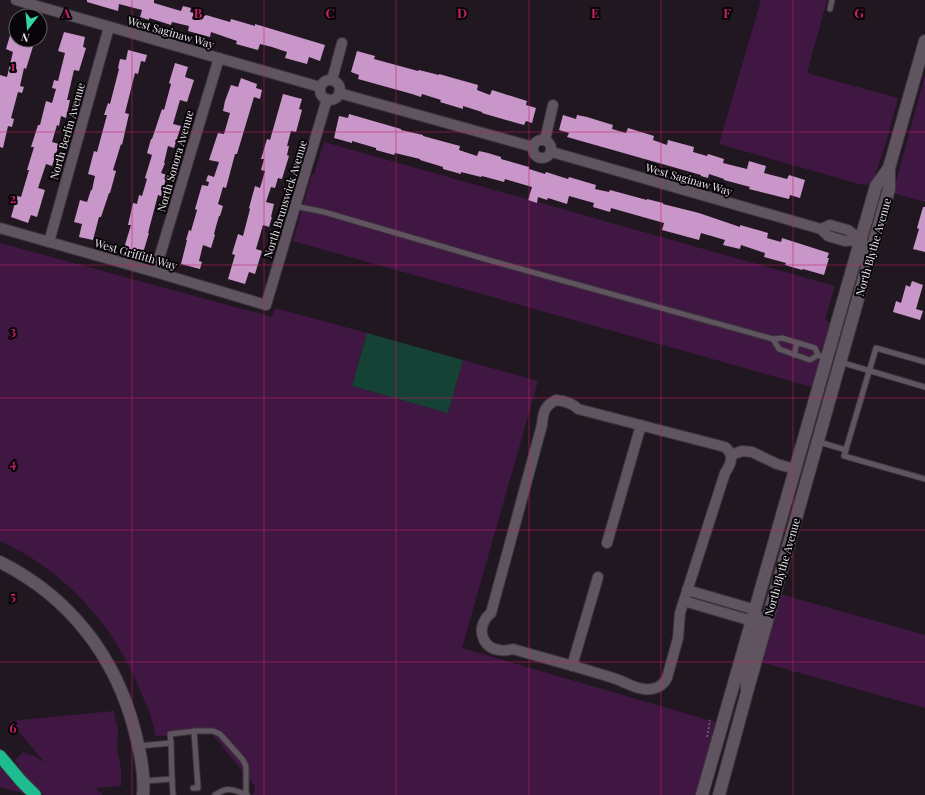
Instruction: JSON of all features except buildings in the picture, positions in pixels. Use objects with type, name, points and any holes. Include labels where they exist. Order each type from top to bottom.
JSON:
[{"type":"highway","points":[[0,756],[35,795]]},
{"type":"street","name":"West Saginaw Way","points":[[16,0],[320,87]]},
{"type":"street","name":"North Berlin Avenue","points":[[49,242],[109,27]]},
{"type":"street","name":"North Blythe Avenue","points":[[719,795],[889,189],[889,168],[925,41]]},
{"type":"street","points":[[332,80],[342,43]]},
{"type":"street","name":"North Sonora Avenue","points":[[155,272],[218,58]]},
{"type":"street","points":[[327,80],[332,80],[337,83],[339,93],[332,99],[327,99],[323,97],[320,92],[320,87],[327,80]]},
{"type":"street","points":[[339,93],[532,147]]},
{"type":"street","name":"North Brunswick Avenue","points":[[266,305],[327,99]]},
{"type":"street","points":[[544,140],[553,105]]},
{"type":"street","points":[[544,140],[550,145],[552,152],[547,158],[540,159],[534,154],[532,147],[537,141],[544,140]]},
{"type":"street","name":"West Saginaw Way","points":[[552,152],[821,229],[828,236],[844,241],[861,240]]},
{"type":"street","name":"North Blythe Avenue","points":[[702,795],[804,438],[822,357],[861,240],[876,186],[889,168]]},
{"type":"street","name":"West Griffith Way","points":[[0,228],[266,305]]},
{"type":"street","name":"North Blythe Avenue","points":[[850,326],[848,316],[866,251],[861,240]]},
{"type":"street","points":[[556,400],[564,401],[578,409],[641,425],[725,447],[731,455],[731,462],[725,473],[680,612],[678,638],[664,684],[652,689],[639,688],[618,680],[513,649],[500,650],[492,648],[485,643],[482,635],[482,628],[484,620],[491,613],[542,425],[545,408],[550,402],[556,400]]},
{"type":"street","points":[[607,543],[641,425]]},
{"type":"street","points":[[804,438],[818,442]]},
{"type":"street","points":[[731,455],[742,451],[752,452],[777,464],[795,469]]},
{"type":"street","points":[[0,562],[29,579],[74,616],[104,655],[115,676],[133,721],[139,746],[144,781],[143,795]]},
{"type":"street","points":[[572,666],[598,577]]},
{"type":"street","points":[[687,590],[749,608],[753,616]]},
{"type":"street","points":[[716,610],[718,599]]},
{"type":"street","points":[[684,601],[716,610],[753,616]]},
{"type":"street","name":"North Blythe Avenue","points":[[747,692],[745,676],[760,624],[758,616],[753,616]]},
{"type":"lane","points":[[830,9],[832,0]]},
{"type":"lane","points":[[295,206],[324,212],[522,270],[773,339],[782,338],[797,342],[815,348],[822,357],[810,360],[780,348],[773,339]]},
{"type":"lane","points":[[794,354],[797,342]]},
{"type":"lane","points":[[925,362],[876,348],[844,456],[925,479]]},
{"type":"lane","points":[[840,362],[925,387]]},
{"type":"lane","points":[[818,442],[846,450]]},
{"type":"lane","points":[[193,788],[198,788],[194,759],[194,731]]},
{"type":"lane","points":[[173,795],[170,734],[194,731],[213,731],[220,734],[243,760],[246,766],[247,795],[230,789],[222,790],[215,795]]},
{"type":"lane","points":[[139,746],[171,743]]},
{"type":"lane","points":[[171,761],[178,760]]},
{"type":"lane","points":[[144,781],[172,779]]},
{"type":"lane","points":[[173,788],[180,788]]},
{"type":"shaded area","points":[[761,0],[827,0],[807,73],[898,98],[886,143],[872,184],[859,184],[719,144]]},
{"type":"shaded area","points":[[925,75],[925,202],[893,193]]},
{"type":"shaded area","points":[[324,142],[835,286],[825,319],[830,323],[812,387],[293,241],[312,174],[314,174]]},
{"type":"shaded area","points":[[0,243],[272,317],[275,308],[367,333],[352,386],[448,413],[463,360],[538,381],[462,648],[715,722],[697,795],[253,795],[255,786],[212,734],[155,736],[149,711],[131,670],[119,647],[103,625],[86,604],[47,568],[24,553],[0,541]]},
{"type":"shaded area","points":[[367,333],[463,360],[448,413],[352,386]]},
{"type":"shaded area","points":[[780,594],[925,635],[925,708],[760,662]]},
{"type":"shaded area","points":[[114,711],[118,729],[117,749],[121,769],[121,786],[95,788],[103,795],[44,795],[29,783],[15,760],[23,752],[36,757],[45,763],[10,721]]},
{"type":"shaded area","points":[[0,762],[26,794],[0,787]]}]
